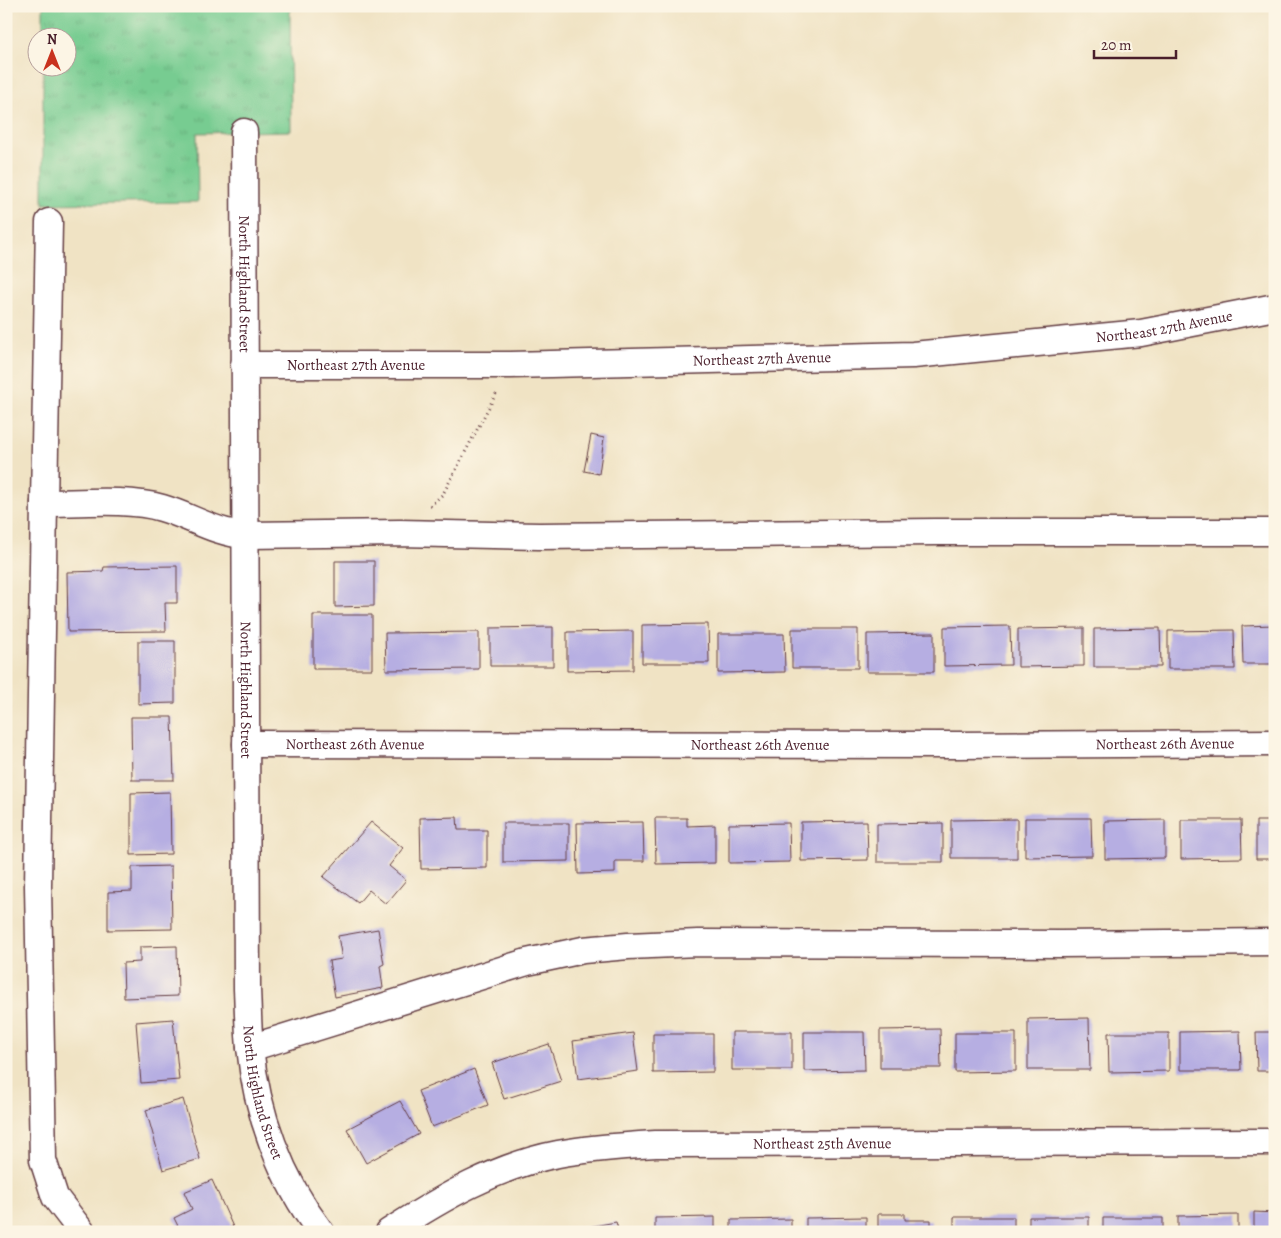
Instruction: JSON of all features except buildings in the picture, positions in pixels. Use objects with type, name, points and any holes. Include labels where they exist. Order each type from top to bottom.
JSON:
[{"type":"street","name":"North Highland Street","points":[[244,132],[247,989],[250,1048],[262,1110],[273,1145],[289,1182],[321,1232]]},
{"type":"street","points":[[49,222],[38,886],[43,1160],[55,1197],[82,1232]]},
{"type":"street","name":"Northeast 27th Avenue","points":[[244,365],[511,365],[913,355],[1141,333],[1275,307]]},
{"type":"street","points":[[44,503],[137,503],[162,508],[214,529],[245,535],[400,533],[538,536],[935,532],[1275,532]]},
{"type":"street","name":"Northeast 26th Avenue","points":[[246,744],[957,745],[1275,743]]},
{"type":"street","points":[[250,1048],[527,962],[582,950],[698,942],[1061,944],[1275,942]]},
{"type":"street","name":"Northeast 25th Avenue","points":[[389,1232],[429,1206],[477,1180],[516,1165],[558,1154],[608,1148],[657,1144],[1275,1142]]},
{"type":"path","points":[[400,533],[443,494],[511,365]]},
{"type":"green space","points":[[43,6],[290,6],[291,131],[197,133],[198,202],[43,204],[43,78],[78,78],[78,28],[43,28]]}]
